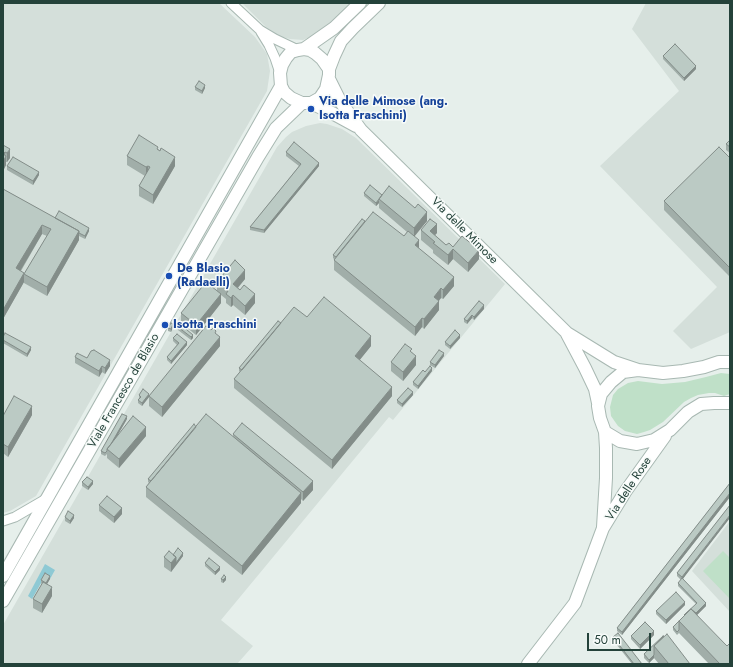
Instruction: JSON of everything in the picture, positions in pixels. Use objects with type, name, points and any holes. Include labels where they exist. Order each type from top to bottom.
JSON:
[{"type":"street","points":[[231,3],[260,30],[275,39],[301,49],[310,50],[325,63],[329,74]]},
{"type":"street","points":[[280,73],[282,65],[291,52],[301,49],[334,28],[360,3]]},
{"type":"street","points":[[260,30],[275,58],[280,73],[281,86],[284,92],[290,98],[306,103],[320,98],[326,89],[334,56],[341,42],[379,3]]},
{"type":"street","name":"Via delle Mimose","points":[[329,74],[340,101],[361,130],[566,333],[614,362],[638,370]]},
{"type":"street","name":"Viale Francesco de Blasio","points":[[3,576],[281,86]]},
{"type":"street","name":"Via delle Mimose","points":[[306,103],[334,114],[361,130]]},
{"type":"street","name":"Viale Francesco de Blasio","points":[[3,601],[258,157],[276,128],[306,103]]},
{"type":"street","name":"Via delle Mimose","points":[[566,333],[595,389],[598,406]]},
{"type":"street","points":[[598,406],[601,394],[611,382],[623,372],[638,370],[663,372],[683,371],[704,367],[719,362],[730,362]]},
{"type":"street","points":[[605,432],[620,440],[637,444],[654,440],[670,430],[688,412],[701,404],[729,404]]},
{"type":"street","name":"Via delle Rose","points":[[598,406],[605,432],[606,448],[603,528]]},
{"type":"street","name":"Via delle Rose","points":[[603,528],[625,492],[670,430]]},
{"type":"street","points":[[3,521],[15,517],[46,499]]},
{"type":"street","points":[[528,664],[575,603],[603,528]]},
{"type":"shaded area","points":[[3,3],[219,3],[255,37],[267,54],[270,71],[267,91],[36,496],[10,511],[3,513]]},
{"type":"shaded area","points":[[242,3],[354,3],[332,23],[317,34],[303,40],[279,36],[266,27]]},
{"type":"shaded area","points":[[646,3],[730,3],[730,332],[691,349],[673,331],[717,287],[600,166],[679,91],[632,29]]},
{"type":"shaded area","points":[[320,123],[342,129],[356,138],[505,284],[393,420],[389,417],[221,620],[253,646],[237,664],[3,664],[3,625],[277,147],[292,132],[306,126]]},
{"type":"shaded area","points":[[730,521],[730,612],[692,571]]},
{"type":"green space","points":[[721,373],[730,374],[730,394],[724,396],[709,393],[691,398],[684,402],[663,422],[650,430],[637,434],[625,431],[618,426],[611,416],[610,407],[613,395],[618,389],[628,383],[638,381],[662,384],[685,382]]},
{"type":"green space","points":[[723,551],[730,558],[730,599],[703,571]]},
{"type":"water","points":[[45,564],[55,570],[50,579],[45,576],[32,599],[28,596]]},
{"type":"building","points":[[675,44],[696,66],[684,78],[663,56]]},
{"type":"building","points":[[199,81],[205,85],[202,91],[195,87]]},
{"type":"building","points":[[139,135],[158,147],[157,149],[160,151],[161,148],[175,157],[153,195],[139,186],[150,167],[146,167],[127,156]]},
{"type":"building","points":[[730,140],[730,147],[726,144]]},
{"type":"building","points":[[294,142],[319,163],[264,230],[250,227],[301,164],[286,152]]},
{"type":"building","points":[[3,145],[10,149],[7,153],[5,152],[3,154]]},
{"type":"building","points":[[719,147],[730,158],[729,267],[664,201]]},
{"type":"building","points":[[3,154],[6,156],[4,160],[3,159]]},
{"type":"building","points":[[13,157],[39,172],[33,181],[7,166]]},
{"type":"building","points":[[370,185],[382,195],[376,203],[364,193]]},
{"type":"building","points":[[389,186],[415,208],[418,204],[427,212],[414,228],[379,199]]},
{"type":"building","points":[[3,189],[79,231],[47,287],[24,274],[51,229],[42,225],[16,268],[24,273],[3,310]]},
{"type":"building","points":[[59,211],[89,228],[85,236],[79,233],[79,231],[55,218]]},
{"type":"building","points":[[373,212],[404,236],[408,231],[419,240],[415,245],[454,277],[443,290],[441,288],[434,297],[439,301],[415,327],[334,260]]},
{"type":"building","points":[[362,219],[365,221],[336,257],[333,255]]},
{"type":"building","points":[[430,219],[437,224],[430,231],[446,245],[449,243],[453,247],[462,236],[479,250],[468,263],[453,249],[448,255],[433,243],[435,242],[421,230]]},
{"type":"building","points":[[235,260],[245,270],[233,284],[240,290],[244,285],[255,294],[245,306],[233,295],[231,298],[226,294],[228,291],[217,282]]},
{"type":"building","points":[[206,282],[221,294],[196,325],[181,313]]},
{"type":"building","points":[[324,297],[371,336],[355,356],[392,387],[332,460],[234,379],[294,307],[307,317]]},
{"type":"building","points":[[479,301],[484,305],[474,317],[472,315],[467,321],[464,319]]},
{"type":"building","points":[[278,321],[281,323],[242,370],[239,368]]},
{"type":"building","points":[[171,323],[173,324],[171,329],[168,328]]},
{"type":"building","points":[[180,324],[193,335],[191,337],[178,327]]},
{"type":"building","points":[[206,326],[211,330],[213,328],[216,331],[215,333],[220,337],[162,407],[149,396]]},
{"type":"building","points":[[455,330],[460,335],[450,346],[445,342]]},
{"type":"building","points":[[5,333],[31,347],[27,354],[3,340]]},
{"type":"building","points":[[177,334],[187,342],[171,361],[167,357],[179,343],[173,338]]},
{"type":"building","points":[[405,344],[412,349],[410,351],[416,356],[403,372],[391,362]]},
{"type":"building","points":[[94,350],[110,360],[105,368],[102,366],[99,371],[75,357],[77,353],[87,358],[91,351]]},
{"type":"building","points":[[439,350],[444,353],[435,365],[430,362]]},
{"type":"building","points":[[430,366],[432,368],[418,386],[413,382],[423,370],[425,372]]},
{"type":"building","points":[[408,388],[413,392],[402,404],[397,400]]},
{"type":"building","points":[[143,389],[149,394],[142,403],[138,400],[141,397],[139,395]]},
{"type":"building","points":[[14,396],[32,406],[8,447],[3,444],[3,416]]},
{"type":"building","points":[[122,414],[127,416],[107,451],[105,453],[101,451]]},
{"type":"building","points":[[206,414],[301,493],[242,566],[146,487]]},
{"type":"building","points":[[133,416],[146,427],[119,459],[107,449]]},
{"type":"building","points":[[242,423],[313,481],[303,492],[233,434]]},
{"type":"building","points":[[194,424],[196,427],[151,481],[148,479]]},
{"type":"building","points":[[87,477],[93,481],[88,487],[82,482]]},
{"type":"building","points":[[730,483],[730,493],[622,632],[617,628]]},
{"type":"building","points":[[107,496],[122,508],[114,517],[99,505]]},
{"type":"building","points":[[730,505],[730,515],[682,577],[677,573]]},
{"type":"building","points":[[68,511],[74,515],[70,521],[65,517]]},
{"type":"building","points":[[178,548],[183,553],[176,563],[176,557],[173,555]]},
{"type":"building","points":[[169,551],[176,557],[171,563],[164,557]]},
{"type":"building","points":[[209,558],[220,567],[215,572],[205,563]]},
{"type":"building","points":[[45,573],[50,576],[46,583],[41,580]]},
{"type":"building","points":[[224,575],[226,577],[223,580],[221,579]]},
{"type":"building","points":[[682,578],[706,603],[696,613],[691,609],[684,615],[697,603],[678,583]]},
{"type":"building","points":[[43,582],[52,587],[42,604],[33,599]]},
{"type":"building","points":[[676,592],[685,602],[666,620],[656,611]]},
{"type":"building","points":[[691,609],[727,646],[730,643],[730,664],[720,664],[679,621]]},
{"type":"building","points":[[679,621],[679,630],[677,632],[673,627]]},
{"type":"building","points":[[645,622],[654,631],[640,645],[631,636]]},
{"type":"building","points":[[618,633],[642,664],[634,664],[613,637]]},
{"type":"building","points":[[667,634],[690,664],[669,664],[654,646]]},
{"type":"building","points":[[663,636],[654,646],[654,655],[649,660],[644,654]]},
{"type":"place","name":"Via delle Mimose (ang. Isotta Fraschini)","points":[[311,109]]},
{"type":"place","name":"De Blasio (Radaelli)","points":[[169,276]]},
{"type":"place","name":"Isotta Fraschini","points":[[165,325]]}]
